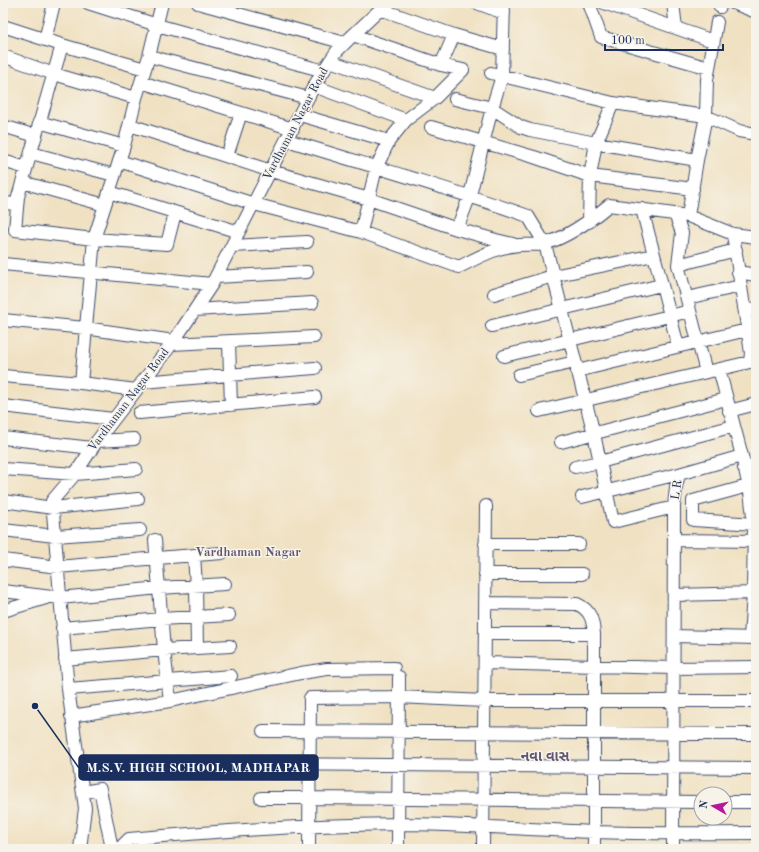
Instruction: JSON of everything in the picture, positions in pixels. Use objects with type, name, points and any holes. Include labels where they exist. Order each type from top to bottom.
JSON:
[{"type":"street","points":[[45,40],[54,3]]},
{"type":"street","points":[[88,3],[157,25],[327,66],[435,98]]},
{"type":"street","points":[[81,383],[94,239],[124,146],[162,3]]},
{"type":"street","points":[[198,3],[349,39],[463,70],[435,98],[406,120],[389,141],[376,168],[361,232]]},
{"type":"street","points":[[457,229],[470,195],[492,108],[502,76],[504,8],[477,3]]},
{"type":"street","points":[[589,3],[601,37],[709,68]]},
{"type":"street","points":[[604,3],[713,41]]},
{"type":"street","points":[[673,3],[676,28]]},
{"type":"street","points":[[733,3],[756,12]]},
{"type":"street","points":[[383,6],[454,35],[503,49]]},
{"type":"street","name":"Vardhaman Nagar Road","points":[[80,849],[85,808],[71,716],[62,628],[56,598],[58,567],[52,501],[75,474],[94,444],[173,342],[214,281],[314,86],[327,66],[349,39],[383,6]]},
{"type":"street","points":[[688,216],[706,116],[707,80],[716,22]]},
{"type":"street","points":[[3,26],[45,40],[145,69]]},
{"type":"street","points":[[441,65],[454,35]]},
{"type":"street","points":[[62,45],[22,182],[17,204],[15,230],[94,239],[167,244],[175,213]]},
{"type":"street","points":[[3,56],[54,74],[136,98]]},
{"type":"street","points":[[149,56],[308,98]]},
{"type":"street","points":[[491,73],[613,103],[706,116],[739,131],[756,134]]},
{"type":"street","points":[[141,82],[241,113],[376,168],[470,195],[528,216],[544,244],[553,276],[594,434],[613,522],[674,507]]},
{"type":"street","points":[[314,86],[406,120]]},
{"type":"street","points":[[455,99],[492,108],[521,127],[596,143],[697,160]]},
{"type":"street","points":[[589,222],[590,176],[596,143],[613,103]]},
{"type":"street","points":[[227,156],[241,113]]},
{"type":"street","points":[[300,115],[389,141]]},
{"type":"street","points":[[40,122],[124,146]]},
{"type":"street","points":[[130,125],[271,171],[369,199],[457,229],[518,245]]},
{"type":"street","points":[[3,126],[36,136]]},
{"type":"street","points":[[431,126],[534,157],[590,176],[693,189]]},
{"type":"street","points":[[31,153],[114,175]]},
{"type":"street","points":[[3,161],[26,168]]},
{"type":"street","points":[[119,161],[254,204],[361,232],[459,267],[490,251],[518,245],[544,244],[554,241],[589,222],[609,204],[688,216],[733,234],[756,237]]},
{"type":"street","points":[[22,182],[105,204]]},
{"type":"street","points":[[109,192],[239,232]]},
{"type":"street","points":[[3,203],[17,204]]},
{"type":"street","points":[[642,209],[678,346]]},
{"type":"street","points":[[675,214],[682,233],[678,265],[706,372]]},
{"type":"street","points":[[539,411],[750,362],[753,353],[747,330],[733,234]]},
{"type":"street","points":[[232,246],[307,242]]},
{"type":"street","points":[[678,265],[736,250]]},
{"type":"street","points":[[494,294],[553,276],[654,255]]},
{"type":"street","points":[[3,264],[214,281],[307,272]]},
{"type":"street","points":[[738,272],[756,275]]},
{"type":"street","points":[[492,326],[662,285]]},
{"type":"street","points":[[687,298],[741,286]]},
{"type":"street","points":[[195,310],[312,303]]},
{"type":"street","points":[[744,308],[756,309]]},
{"type":"street","points":[[504,356],[690,311]]},
{"type":"street","points":[[3,320],[85,328],[173,342],[229,342],[314,337]]},
{"type":"street","points":[[519,375],[576,366],[678,346],[747,330]]},
{"type":"street","points":[[229,342],[231,405]]},
{"type":"street","points":[[3,376],[81,383],[139,386],[230,375],[315,368]]},
{"type":"street","points":[[674,636],[753,638],[755,593],[755,524],[753,498],[748,486],[747,463],[734,426],[719,369]]},
{"type":"street","points":[[139,413],[315,397]]},
{"type":"street","points":[[561,442],[726,399]]},
{"type":"street","points":[[730,411],[756,404]]},
{"type":"street","points":[[3,406],[113,419]]},
{"type":"street","points":[[575,466],[600,462],[734,426]]},
{"type":"street","points":[[3,438],[94,444],[134,439]]},
{"type":"street","points":[[582,497],[679,474],[747,463]]},
{"type":"street","points":[[3,469],[75,474],[136,469]]},
{"type":"street","name":"L R","points":[[673,849],[674,507],[679,474]]},
{"type":"street","points":[[748,486],[693,502],[693,520],[755,524]]},
{"type":"street","points":[[3,501],[53,508],[138,499]]},
{"type":"street","points":[[483,849],[486,506]]},
{"type":"street","points":[[3,530],[55,536],[140,530]]},
{"type":"street","points":[[155,540],[161,619],[170,701]]},
{"type":"street","points":[[674,540],[755,541]]},
{"type":"street","points":[[485,544],[579,544]]},
{"type":"street","points":[[3,560],[58,567],[222,553]]},
{"type":"street","points":[[194,555],[197,648]]},
{"type":"street","points":[[485,574],[582,574]]},
{"type":"street","points":[[3,610],[56,598],[159,588],[225,584]]},
{"type":"street","points":[[3,591],[56,598]]},
{"type":"street","points":[[674,595],[755,593]]},
{"type":"street","points":[[485,603],[577,604],[590,614],[593,622],[594,634],[594,849]]},
{"type":"street","points":[[62,628],[161,619],[229,615]]},
{"type":"street","points":[[485,634],[594,634]]},
{"type":"street","points":[[65,659],[230,646]]},
{"type":"street","points":[[484,663],[674,668],[756,667]]},
{"type":"street","points":[[71,716],[170,701],[301,673],[327,669],[396,672],[398,697],[398,849]]},
{"type":"street","points":[[68,689],[231,676]]},
{"type":"street","points":[[309,849],[310,698],[398,697],[594,702],[756,701]]},
{"type":"street","points":[[263,731],[756,734]]},
{"type":"street","points":[[262,764],[673,769],[756,768]]},
{"type":"street","points":[[83,792],[100,789],[112,849]]},
{"type":"street","points":[[261,798],[693,802]]},
{"type":"street","points":[[733,802],[756,802]]},
{"type":"street","points":[[119,849],[129,839],[153,843],[309,826],[398,824],[484,826],[594,832],[756,833]]},
{"type":"place","name":"M.S.V. HIGH SCHOOL, MADHAPAR","points":[[35,706]]},
{"type":"district","name":"Vardhaman Nagar","points":[[248,552]]},
{"type":"district","name":"નવા વાસ","points":[[545,757]]}]
